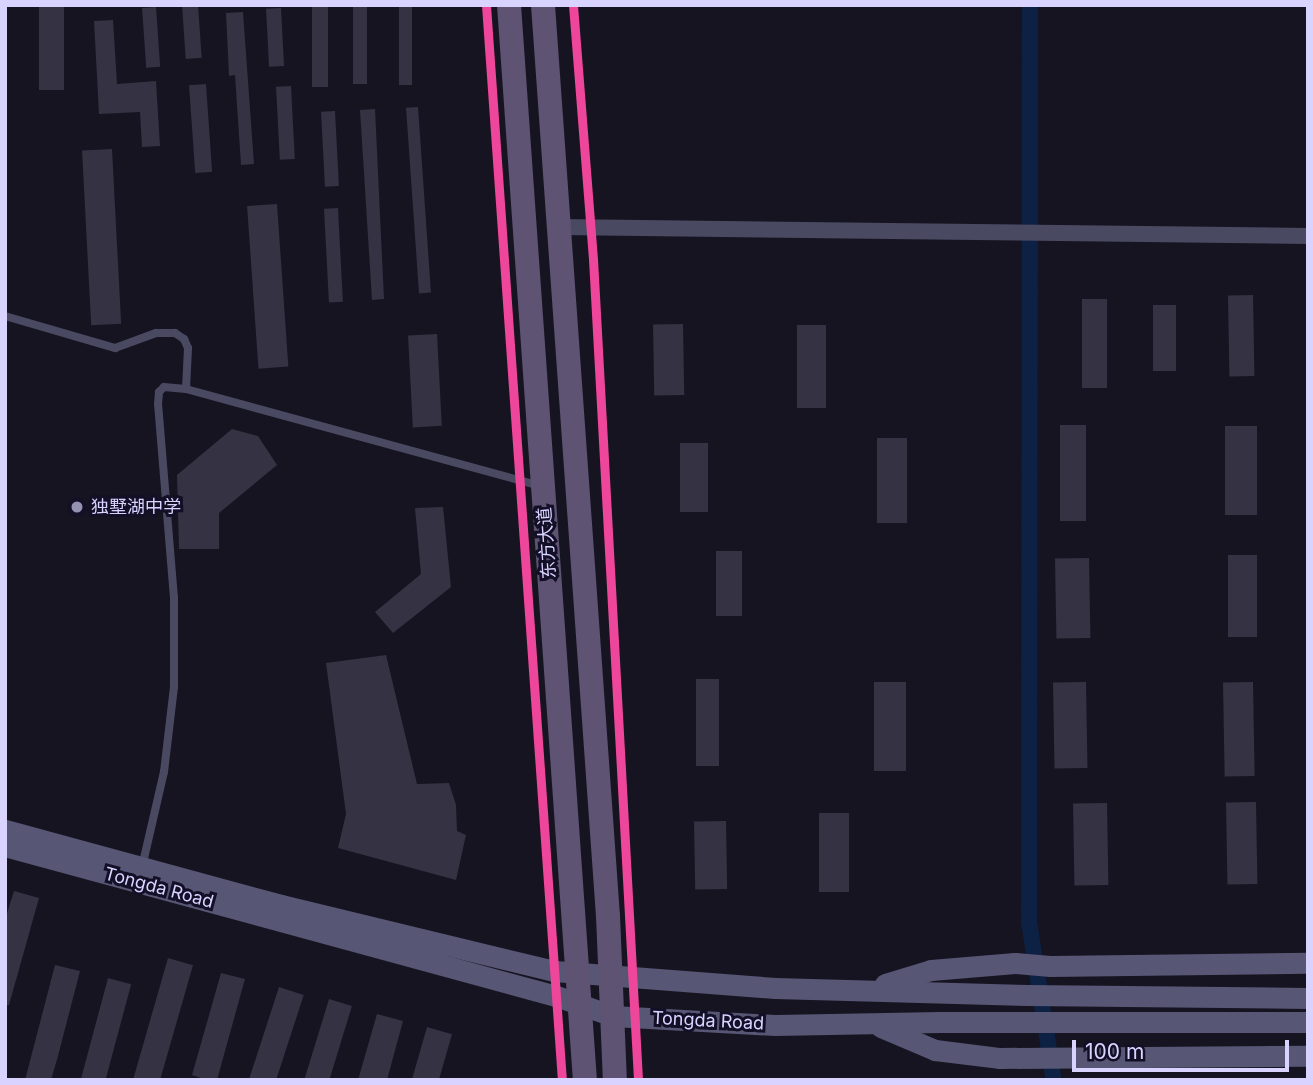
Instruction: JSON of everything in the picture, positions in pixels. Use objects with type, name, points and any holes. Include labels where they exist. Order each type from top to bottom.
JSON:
[{"type":"main road","name":"东方大道","points":[[509,5],[582,1004],[585,1080]]},
{"type":"main road","name":"东方大道","points":[[543,5],[612,978],[615,1080]]},
{"type":"main road","name":"Tongda Road","points":[[5,830],[496,960],[612,978],[775,988],[1028,995],[1308,998]]},
{"type":"main road","name":"Tongda Road","points":[[5,846],[582,1004],[613,1016],[775,1025],[1308,1022]]},
{"type":"main road","points":[[867,989],[932,970],[1015,963],[1051,966],[1308,963]]},
{"type":"main road","points":[[873,1023],[935,1050],[999,1058],[1308,1056]]},
{"type":"street","points":[[559,227],[1308,236]]},
{"type":"lane","points":[[5,316],[114,348],[156,333],[175,333],[184,339],[188,348],[186,389]]},
{"type":"lane","points":[[142,867],[164,772],[174,687],[174,598],[159,391],[164,387],[186,389],[543,487]]},
{"type":"building","points":[[39,5],[64,5],[64,90],[39,90]]},
{"type":"building","points":[[198,5],[202,58],[186,59],[182,6]]},
{"type":"building","points":[[312,5],[328,5],[328,87],[312,87]]},
{"type":"building","points":[[353,5],[367,5],[367,84],[353,84]]},
{"type":"building","points":[[399,5],[412,5],[412,85],[399,85]]},
{"type":"building","points":[[156,7],[160,67],[146,68],[142,8]]},
{"type":"building","points":[[281,8],[284,66],[269,67],[266,9]]},
{"type":"building","points":[[243,12],[254,164],[241,165],[235,75],[229,76],[226,13]]},
{"type":"building","points":[[113,20],[117,84],[156,81],[160,146],[142,147],[140,112],[99,114],[94,21]]},
{"type":"building","points":[[206,84],[212,172],[195,173],[189,85]]},
{"type":"building","points":[[291,86],[295,159],[280,160],[276,87]]},
{"type":"building","points":[[418,107],[431,293],[419,293],[406,108]]},
{"type":"building","points":[[375,109],[384,299],[372,300],[360,110]]},
{"type":"building","points":[[335,111],[339,186],[325,187],[321,112]]},
{"type":"building","points":[[112,149],[121,324],[91,325],[82,151]]},
{"type":"building","points":[[277,204],[288,367],[258,369],[247,206]]},
{"type":"building","points":[[338,208],[343,302],[329,303],[324,209]]},
{"type":"building","points":[[1228,295],[1253,295],[1254,376],[1229,376]]},
{"type":"building","points":[[1082,299],[1107,299],[1107,388],[1082,388]]},
{"type":"building","points":[[1153,305],[1176,305],[1176,371],[1153,371]]},
{"type":"building","points":[[683,324],[684,395],[654,396],[653,325]]},
{"type":"building","points":[[797,325],[826,325],[826,408],[797,408]]},
{"type":"building","points":[[437,334],[442,426],[413,427],[408,336]]},
{"type":"building","points":[[1060,425],[1086,425],[1086,521],[1060,521]]},
{"type":"building","points":[[1225,426],[1257,426],[1257,515],[1225,515]]},
{"type":"building","points":[[232,429],[258,436],[277,465],[219,513],[219,549],[179,549],[177,475]]},
{"type":"building","points":[[877,438],[907,438],[907,523],[877,523]]},
{"type":"building","points":[[680,443],[708,443],[708,512],[680,512]]},
{"type":"building","points":[[443,507],[451,587],[393,633],[375,612],[421,574],[415,508]]},
{"type":"building","points":[[716,551],[742,551],[742,616],[716,616]]},
{"type":"building","points":[[1228,555],[1257,555],[1257,637],[1228,637]]},
{"type":"building","points":[[1089,558],[1090,638],[1056,639],[1055,559]]},
{"type":"building","points":[[386,655],[417,784],[449,783],[456,805],[457,831],[466,835],[456,880],[338,848],[346,814],[326,663]]},
{"type":"building","points":[[696,679],[719,679],[719,766],[696,766]]},
{"type":"building","points":[[874,682],[906,682],[906,771],[874,771]]},
{"type":"building","points":[[1086,682],[1088,768],[1055,769],[1053,683]]},
{"type":"building","points":[[1253,682],[1255,776],[1225,777],[1223,683]]},
{"type":"building","points":[[1256,802],[1257,884],[1227,885],[1226,803]]},
{"type":"building","points":[[1107,803],[1108,885],[1074,886],[1073,804]]},
{"type":"building","points":[[819,813],[849,813],[849,892],[819,892]]},
{"type":"building","points":[[726,821],[727,889],[695,890],[694,822]]},
{"type":"building","points":[[14,891],[39,898],[9,1005],[5,1005],[5,920]]},
{"type":"building","points":[[168,958],[193,965],[160,1080],[133,1079]]},
{"type":"building","points":[[55,965],[80,971],[58,1056],[51,1080],[25,1080]]},
{"type":"building","points":[[221,973],[245,979],[217,1080],[207,1080],[192,1075]]},
{"type":"building","points":[[108,978],[131,984],[106,1080],[81,1080]]},
{"type":"building","points":[[279,987],[304,995],[276,1080],[249,1079]]},
{"type":"building","points":[[329,999],[352,1006],[329,1080],[304,1079]]},
{"type":"building","points":[[377,1014],[403,1021],[387,1080],[358,1080]]},
{"type":"building","points":[[427,1027],[452,1034],[439,1080],[412,1080]]},
{"type":"waterway","points":[[1030,5],[1029,922],[1053,1076]]},
{"type":"cycle path","points":[[486,5],[562,1080]]},
{"type":"cycle path","points":[[573,5],[593,259],[638,1080]]},
{"type":"place","name":"独墅湖中学","points":[[77,507]]}]
